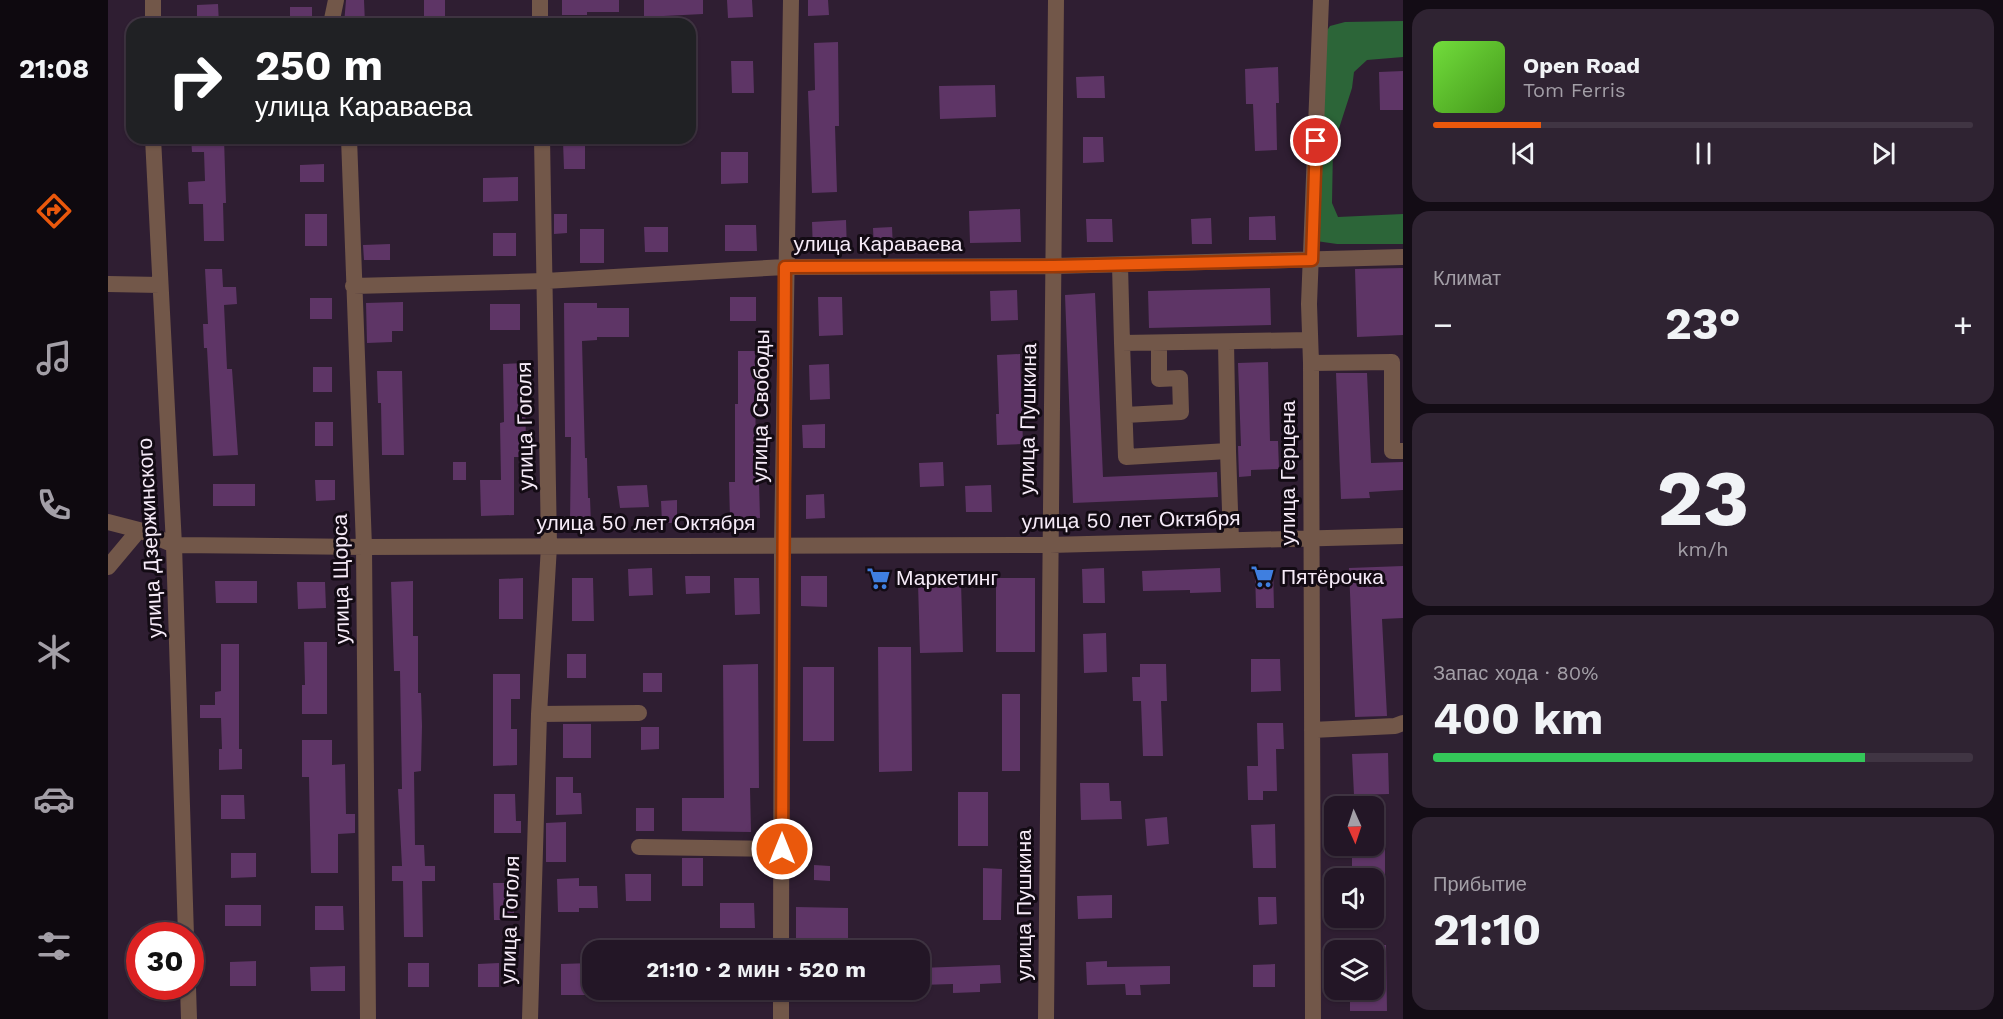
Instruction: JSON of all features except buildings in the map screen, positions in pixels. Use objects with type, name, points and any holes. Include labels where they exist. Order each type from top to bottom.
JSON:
[{"type":"street","points":[[153,0],[153,18]]},
{"type":"street","points":[[332,18],[336,0]]},
{"type":"street","points":[[540,0],[540,18]]},
{"type":"street","name":"улица Свободы","points":[[782,940],[782,545],[791,0]]},
{"type":"street","name":"улица Пушкина","points":[[1046,1019],[1056,0]]},
{"type":"street","name":"улица Герцена","points":[[1313,1019],[1309,304],[1321,0]]},
{"type":"street","name":"улица Дзержинского","points":[[153,144],[174,545],[186,922]]},
{"type":"street","name":"улица Щорса","points":[[349,144],[364,547],[368,1019]]},
{"type":"street","name":"улица Гоголя","points":[[530,1019],[538,714],[549,546],[542,144]]},
{"type":"street","name":"улица Караваева","points":[[353,286],[545,281],[785,267],[1053,266],[1403,257]]},
{"type":"street","points":[[1120,264],[1126,457],[1228,451]]},
{"type":"street","points":[[108,284],[160,285]]},
{"type":"street","points":[[1122,343],[1310,340]]},
{"type":"street","points":[[1226,342],[1231,540]]},
{"type":"street","points":[[1125,415],[1181,412],[1180,378],[1159,379],[1159,343]]},
{"type":"street","points":[[1311,363],[1392,362],[1392,451],[1403,451]]},
{"type":"street","name":"улица 50 лет Октября","points":[[108,522],[139,530],[174,545],[364,547],[1049,545],[1403,536]]},
{"type":"street","points":[[108,567],[139,530]]},
{"type":"street","points":[[538,714],[639,713]]},
{"type":"street","points":[[1312,730],[1395,726],[1403,723]]},
{"type":"street","points":[[639,847],[782,849]]},
{"type":"street","points":[[188,1000],[189,1019]]},
{"type":"street","points":[[781,1000],[781,1019]]},
{"type":"green space","points":[[1403,21],[1403,57],[1367,60],[1354,72],[1352,88],[1333,147],[1332,203],[1338,217],[1403,214],[1403,244],[1337,244],[1316,241],[1322,38],[1330,26],[1345,22]]},
{"type":"place","name":"Пятёрочка","points":[[1263,577]]},
{"type":"place","name":"Маркетинг","points":[[878,578]]},
{"type":"route","points":[[782,849],[785,267],[1053,266],[1312,260],[1316,141]]}]
